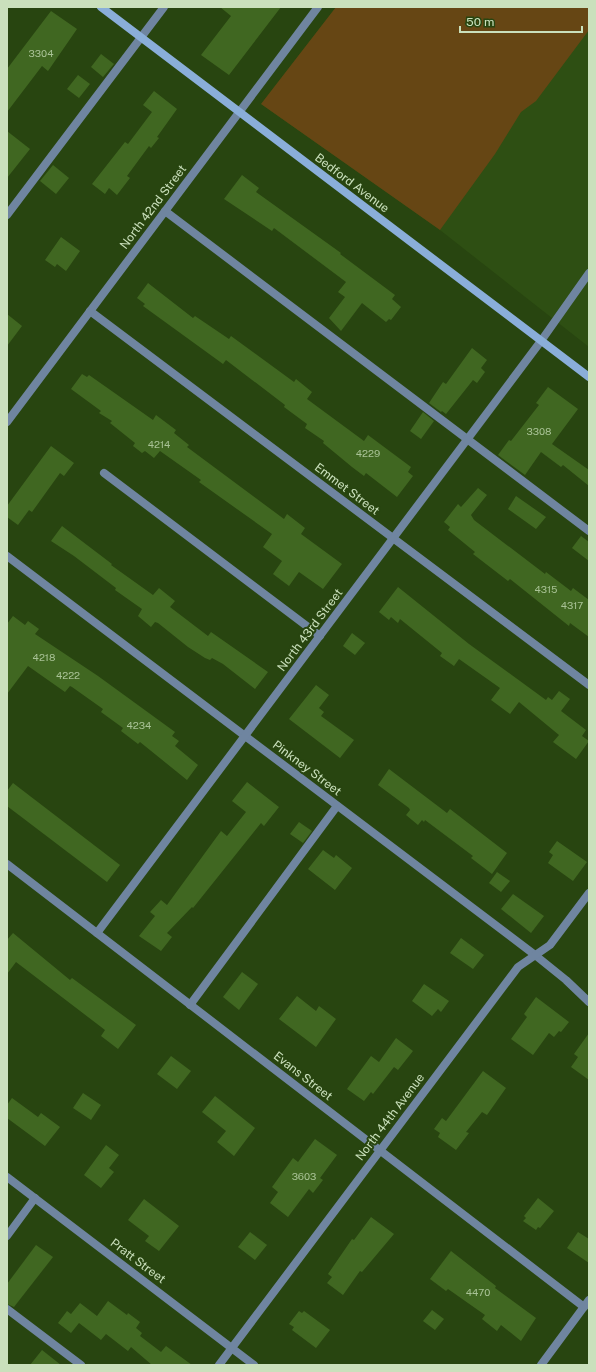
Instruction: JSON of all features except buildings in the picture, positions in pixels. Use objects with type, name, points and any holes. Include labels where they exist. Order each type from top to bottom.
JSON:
[{"type":"street","name":"Bedford Avenue","points":[[100,7],[589,377]]},
{"type":"street","points":[[7,215],[164,7]]},
{"type":"street","name":"North 42nd Street","points":[[7,422],[318,7]]},
{"type":"street","points":[[165,211],[589,531]]},
{"type":"street","name":"North 43rd Street","points":[[97,933],[393,539],[589,274]]},
{"type":"street","name":"Emmet Street","points":[[90,311],[589,685]]},
{"type":"street","points":[[104,473],[320,636]]},
{"type":"street","name":"Pinkney Street","points":[[7,556],[535,955],[566,980],[589,1002]]},
{"type":"street","points":[[190,1005],[337,806]]},
{"type":"street","name":"Evans Street","points":[[7,864],[380,1151],[586,1303]]},
{"type":"street","name":"North 44th Avenue","points":[[219,1365],[518,967],[550,945],[589,893]]},
{"type":"street","name":"Pratt Street","points":[[7,1177],[254,1365]]},
{"type":"street","points":[[7,1236],[35,1198]]},
{"type":"street","points":[[541,1365],[586,1303]]},
{"type":"street","points":[[7,1309],[81,1365]]},
{"type":"shaded area","points":[[336,7],[589,7],[589,347],[440,230],[261,104]]},
{"type":"shaded area","points":[[336,7],[589,7],[589,30],[536,101],[521,112],[495,154],[440,230],[261,104]]}]
